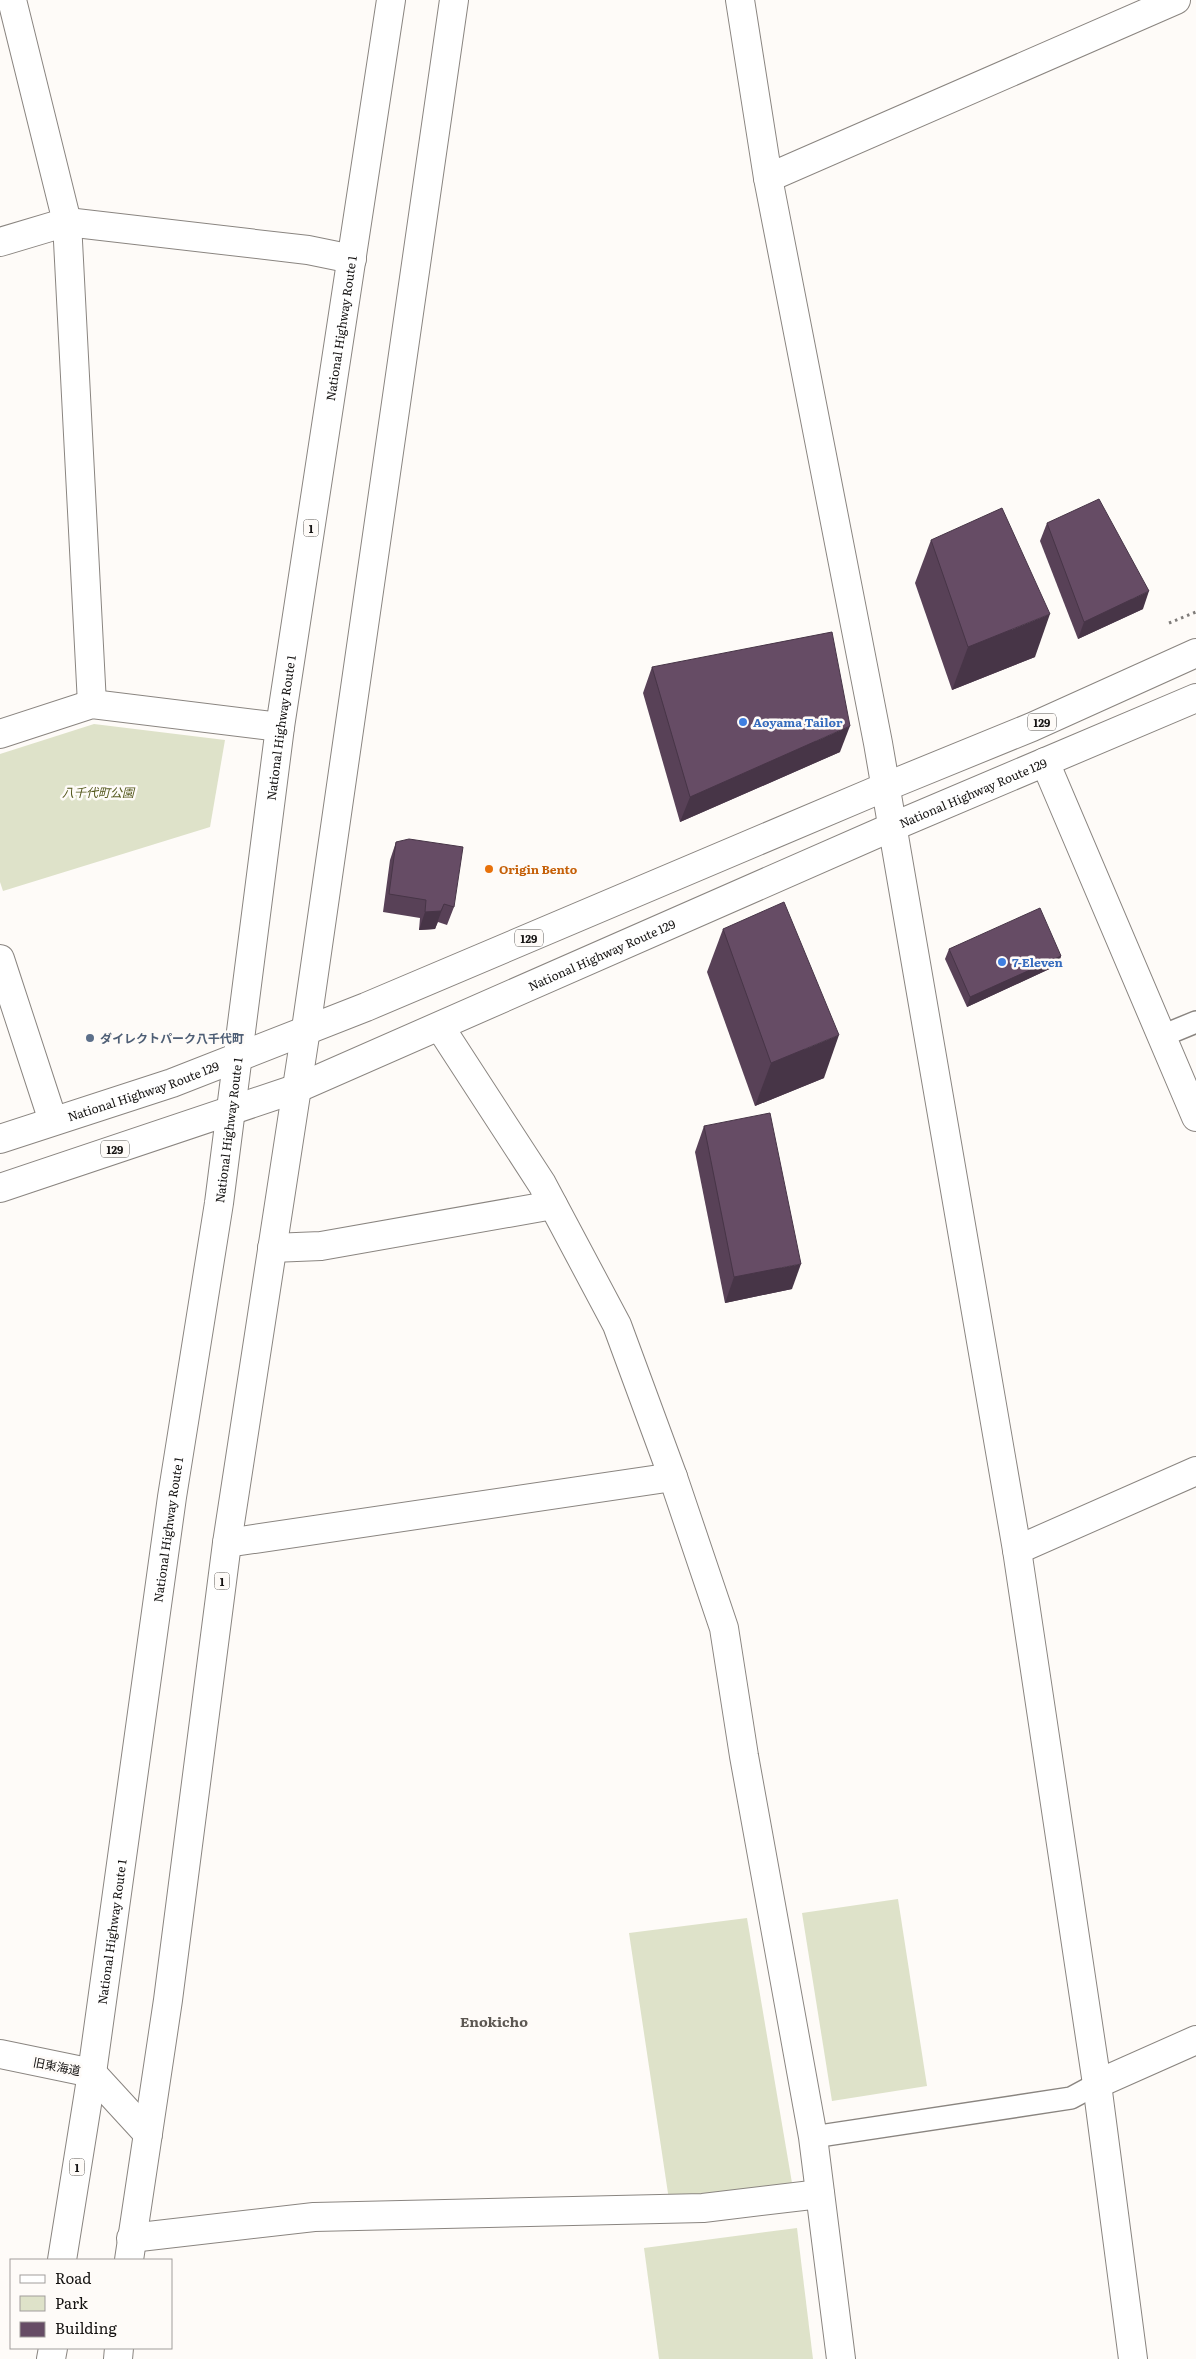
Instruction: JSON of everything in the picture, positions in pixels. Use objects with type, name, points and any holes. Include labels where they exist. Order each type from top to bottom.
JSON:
[{"type":"main road","points":[[12,0],[68,222],[92,704]]},
{"type":"main road","name":"National Highway Route 1","points":[[62,2259],[92,2073],[172,1498],[219,1204],[280,727],[391,0]]},
{"type":"main road","name":"1","points":[[130,2249],[168,2000],[227,1543],[298,1088],[454,0]]},
{"type":"main road","points":[[740,0],[768,178],[885,787],[1017,1550],[1097,2084],[1133,2359]]},
{"type":"main road","points":[[768,178],[1176,0]]},
{"type":"main road","points":[[0,242],[68,222],[308,250],[352,259]]},
{"type":"main road","name":"National Highway Route 129","points":[[0,1139],[172,1083],[306,1029],[366,1008],[885,787],[1032,727],[1196,653]]},
{"type":"main road","name":"National Highway Route 129","points":[[0,1188],[298,1088],[892,827],[1196,698]]},
{"type":"main road","points":[[0,734],[92,704],[280,727]]},
{"type":"main road","points":[[1044,762],[1196,1117]]},
{"type":"main road","points":[[0,959],[53,1121]]},
{"type":"main road","points":[[440,1027],[542,1184],[617,1324],[674,1477],[724,1628],[744,1756],[813,2137],[841,2359]]},
{"type":"main road","points":[[272,1248],[321,1246],[554,1205]]},
{"type":"main road","points":[[1017,1550],[1196,1471]]},
{"type":"main road","points":[[227,1543],[674,1477]]},
{"type":"main road","points":[[1097,2084],[1196,2040]]},
{"type":"main road","name":"旧東海道","points":[[0,2054],[92,2073],[148,2134]]},
{"type":"main road","points":[[130,2249],[314,2217],[703,2208],[820,2194]]},
{"type":"lane","points":[[1162,1036],[1196,1022]]},
{"type":"lane","points":[[813,2137],[1072,2098],[1097,2084]]},
{"type":"path","points":[[1169,623],[1196,612]]},
{"type":"green space","name":"八千代町公園","points":[[94,724],[225,740],[210,827],[3,891],[0,882],[0,754]]},
{"type":"green space","points":[[898,1899],[927,2086],[832,2101],[802,1913]]},
{"type":"green space","points":[[747,1918],[792,2183],[669,2200],[629,1933]]},
{"type":"green space","points":[[797,2228],[813,2359],[659,2359],[644,2248]]},
{"type":"building","points":[[1099,499],[1149,591],[1084,622],[1047,523]]},
{"type":"building","points":[[1002,508],[1050,614],[968,647],[931,540]]},
{"type":"building","name":"Aoyama Tailor","points":[[832,632],[850,726],[690,797],[652,667]]},
{"type":"building","points":[[409,839],[463,847],[454,907],[444,904],[441,911],[425,912],[426,900],[389,894],[396,842]]},
{"type":"building","points":[[784,902],[839,1035],[771,1063],[723,929]]},
{"type":"building","name":"7-Eleven","points":[[1040,908],[1061,956],[970,997],[949,949]]},
{"type":"building","points":[[770,1113],[801,1264],[734,1277],[704,1126]]},
{"type":"place","name":"Aoyama Tailor","points":[[743,722]]},
{"type":"place","name":"Origin Bento","points":[[489,869]]},
{"type":"place","name":"7-Eleven","points":[[1002,962]]},
{"type":"place","name":"ダイレクトパーク八千代町","points":[[90,1038]]},
{"type":"district","name":"Enokicho","points":[[494,2021]]}]
